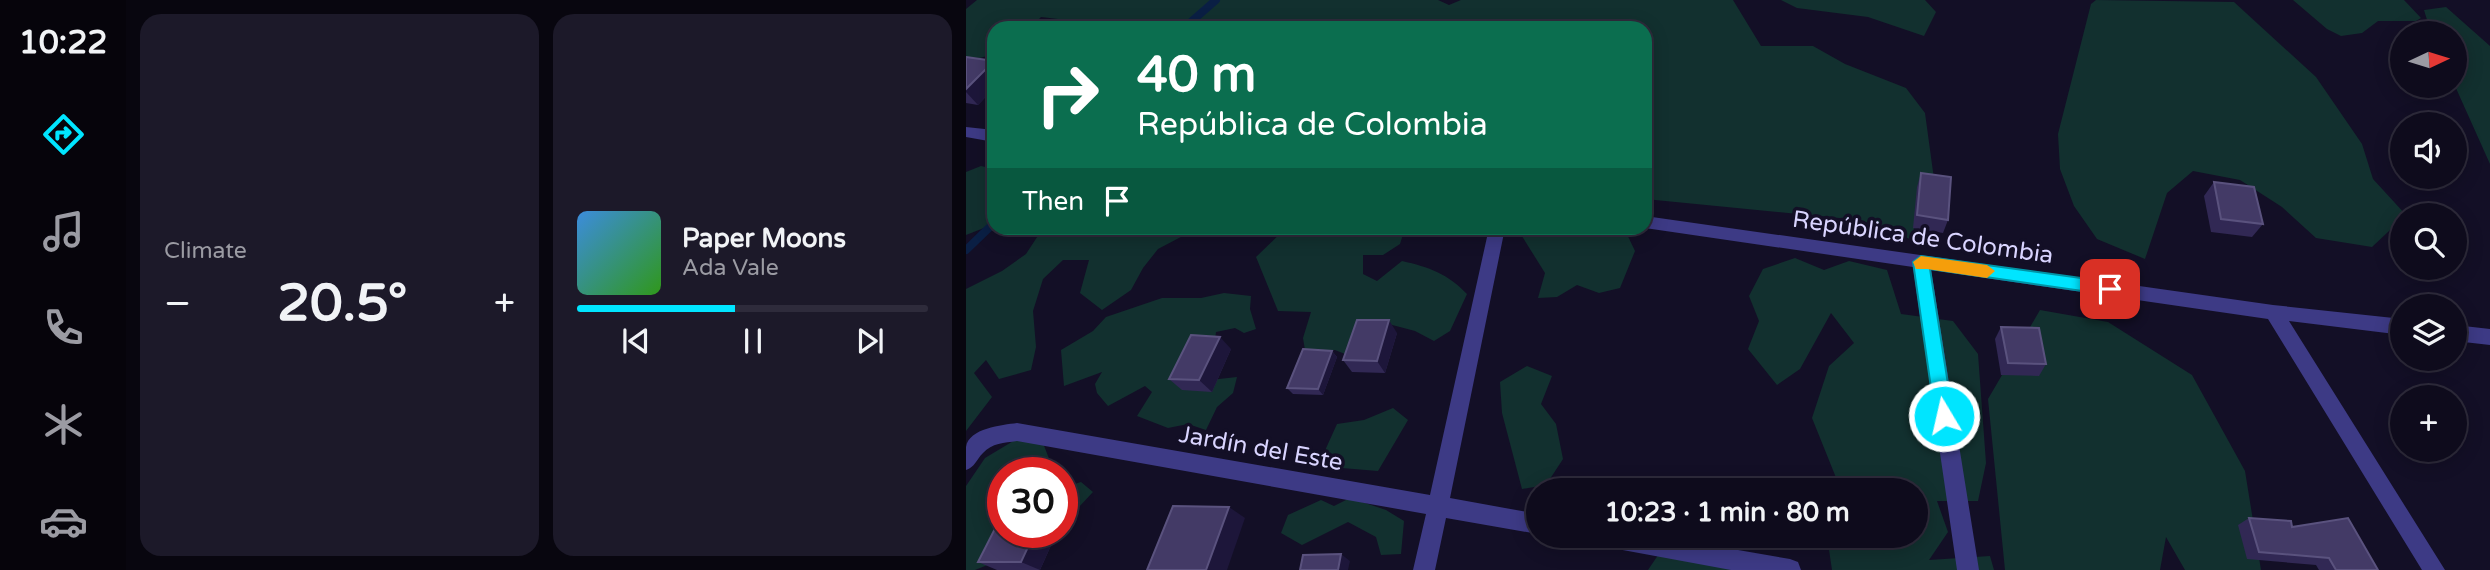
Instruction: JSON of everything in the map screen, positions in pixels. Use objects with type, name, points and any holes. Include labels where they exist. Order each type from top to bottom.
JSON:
[{"type":"street","points":[[966,132],[987,135]]},
{"type":"street","name":"República de Colombia","points":[[1652,223],[2273,312],[2390,326]]},
{"type":"street","points":[[1424,570],[1495,235]]},
{"type":"street","points":[[1921,262],[1968,570]]},
{"type":"street","points":[[2273,312],[2434,570]]},
{"type":"street","points":[[2467,334],[2490,337]]},
{"type":"street","name":"Jardín del Este","points":[[971,453],[991,436],[1017,432],[1526,522]]},
{"type":"street","points":[[1668,548],[1790,570]]},
{"type":"green space","points":[[977,0],[1438,0],[1449,5],[1461,0],[1733,0],[1761,46],[1813,46],[1845,64],[1906,88],[1925,113],[1934,179],[1910,239],[1860,220],[1652,200],[1652,21],[1075,21],[1041,17],[1037,21],[987,21],[987,56],[980,58],[966,57],[966,9]]},
{"type":"green space","points":[[1781,0],[1925,0],[1936,12],[1924,36],[1868,17],[1797,8]]},
{"type":"green space","points":[[2096,0],[2234,2],[2316,77],[2362,144],[2373,179],[2395,203],[2390,203],[2390,230],[2372,247],[2316,238],[2282,207],[2240,180],[2193,171],[2167,193],[2145,259],[2097,239],[2074,206],[2060,169],[2058,134],[2091,4]]},
{"type":"green space","points":[[2293,0],[2404,0],[2421,18],[2416,21],[2378,21],[2362,33],[2341,36],[2327,29]]},
{"type":"green space","points":[[2446,7],[2462,21],[2427,21],[2424,10]]},
{"type":"green space","points":[[2468,26],[2490,46],[2490,164],[2460,98],[2468,98]]},
{"type":"green space","points":[[981,166],[987,167],[987,227],[966,235],[966,172]]},
{"type":"green space","points":[[1038,235],[1185,235],[1158,249],[1131,290],[1102,310],[1080,293],[1089,260],[1063,260],[1043,279],[1033,311],[1036,347],[1031,370],[999,379],[986,360],[974,373],[992,397],[966,431],[966,289],[1002,271],[1026,254]]},
{"type":"green space","points":[[1279,235],[1403,235],[1400,244],[1383,255],[1363,255],[1363,274],[1377,281],[1402,261],[1445,276],[1467,294],[1450,331],[1434,341],[1415,331],[1381,322],[1345,354],[1335,350],[1305,350],[1303,338],[1311,312],[1278,311],[1256,257]]},
{"type":"green space","points":[[1521,235],[1627,235],[1635,251],[1620,288],[1599,293],[1577,285],[1557,297],[1538,298],[1545,273]]},
{"type":"green space","points":[[1795,258],[1824,270],[1849,261],[1887,270],[1901,314],[1953,321],[1978,354],[1986,463],[1978,501],[1937,501],[1948,532],[1929,560],[1990,556],[1994,570],[1832,570],[1829,548],[1928,548],[1928,478],[1836,478],[1812,418],[1829,366],[1854,343],[1831,313],[1800,369],[1777,385],[1748,349],[1759,321],[1749,296],[1763,269]]},
{"type":"green space","points":[[1224,293],[1251,296],[1250,309],[1256,329],[1244,333],[1235,328],[1216,332],[1210,380],[1237,377],[1233,393],[1217,407],[1206,430],[1188,424],[1168,428],[1137,416],[1152,392],[1145,386],[1108,406],[1097,393],[1095,384],[1102,372],[1064,386],[1061,350],[1093,331],[1106,317],[1162,298],[1201,298]]},
{"type":"green space","points":[[2040,310],[2108,322],[2192,375],[2245,471],[2261,570],[2185,570],[2166,537],[2160,570],[2005,570],[1988,399]]},
{"type":"green space","points":[[1527,366],[1552,376],[1541,404],[1556,424],[1563,459],[1551,478],[1526,478],[1526,488],[1522,489],[1502,413],[1500,382]]},
{"type":"green space","points":[[1393,408],[1408,420],[1378,471],[1318,466],[1337,424],[1364,420]]},
{"type":"green space","points":[[1015,440],[1043,443],[1048,457],[987,457],[987,548],[996,548],[990,564],[975,570],[966,570],[966,486],[985,458]]},
{"type":"green space","points":[[1081,482],[1093,492],[1078,508],[1078,483]]},
{"type":"green space","points":[[1350,498],[1386,510],[1404,521],[1401,554],[1381,555],[1376,537],[1348,522],[1302,545],[1281,533],[1288,515],[1321,500],[1334,506]]},
{"type":"green space","points":[[1663,548],[1728,548],[1774,570],[1648,570]]},
{"type":"building","points":[[966,57],[987,60],[987,68],[966,89]]},
{"type":"building","points":[[1921,173],[1951,177],[1948,220],[1917,215]]},
{"type":"building","points":[[2214,182],[2254,187],[2263,224],[2221,219]]},
{"type":"building","points":[[1357,320],[1389,320],[1377,361],[1343,360]]},
{"type":"building","points":[[2001,327],[2039,328],[2046,364],[2008,363]]},
{"type":"building","points":[[1191,335],[1220,337],[1199,380],[1169,379]]},
{"type":"building","points":[[1303,349],[1332,351],[1318,389],[1287,388]]},
{"type":"building","points":[[1173,506],[1229,507],[1206,570],[1147,570]]},
{"type":"building","points":[[2249,518],[2291,521],[2292,527],[2348,518],[2378,570],[2336,570],[2329,558],[2259,552]]},
{"type":"building","points":[[987,544],[987,548],[1028,548],[1021,562],[978,562]]},
{"type":"building","points":[[1341,554],[1338,570],[1300,570],[1303,555]]},
{"type":"waterway","points":[[1192,21],[1216,0]]},
{"type":"waterway","points":[[966,250],[987,230]]},
{"type":"slow traffic","points":[[1921,265],[1921,262],[1987,271]]},
{"type":"route","points":[[1944,416],[1921,262],[2110,289]]}]
